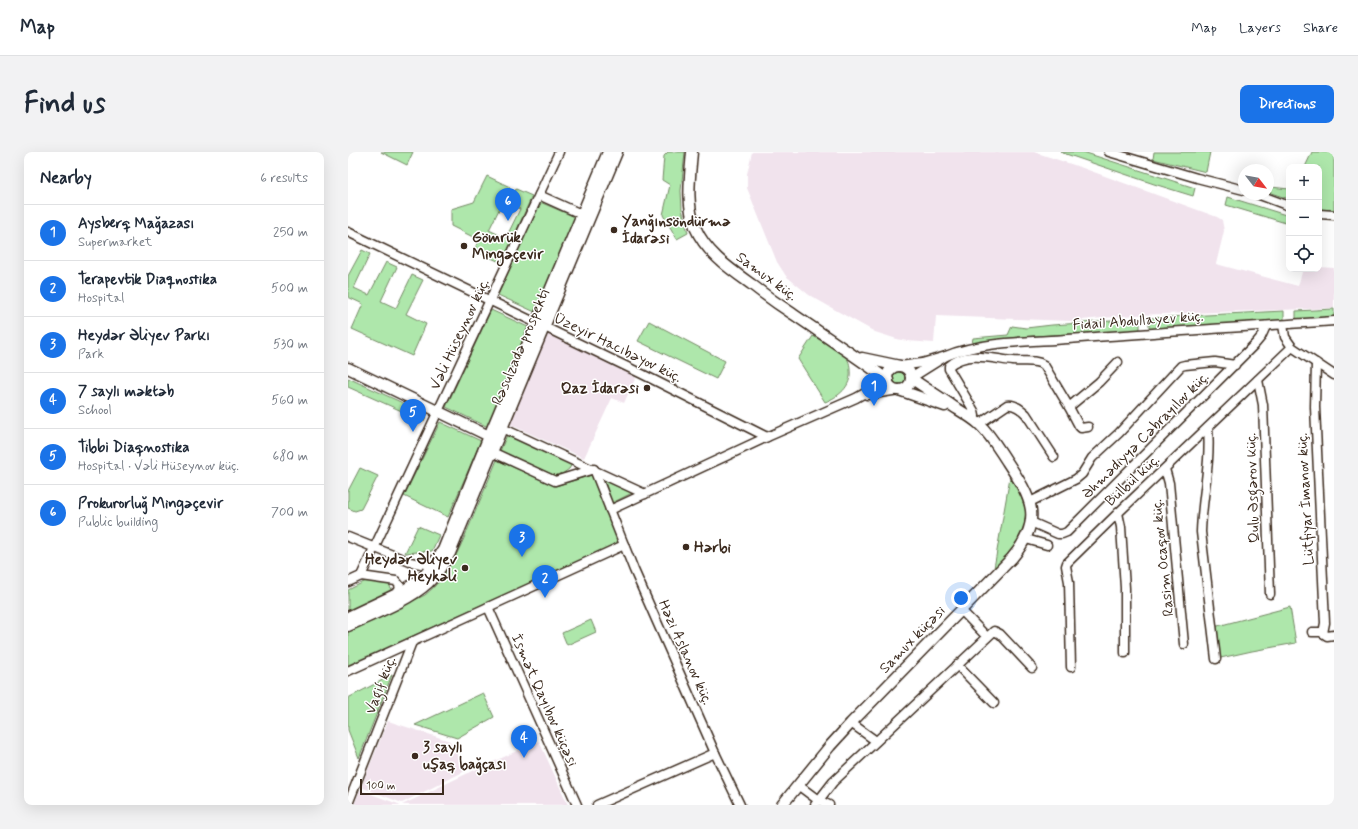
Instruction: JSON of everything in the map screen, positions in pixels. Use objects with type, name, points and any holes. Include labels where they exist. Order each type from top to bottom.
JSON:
[{"type":"main road","name":"Rəsulzadə prospekti","points":[[446,552],[502,428],[581,214],[608,152]]},
{"type":"main road","name":"Rəsulzadə prospekti","points":[[446,552],[489,436],[617,152]]},
{"type":"main road","name":"Samux küç.","points":[[692,152],[689,190],[691,212],[695,226],[704,244],[720,261],[734,272],[888,380]]},
{"type":"main road","points":[[854,355],[900,366],[909,371],[911,378],[910,382],[906,387],[899,390]]},
{"type":"main road","points":[[900,366],[891,370],[888,376],[891,386],[960,411]]},
{"type":"main road","points":[[348,368],[489,436]]},
{"type":"main road","points":[[911,378],[960,411]]},
{"type":"main road","name":"Samux küçəsi","points":[[782,805],[830,746],[851,723],[1012,558],[1026,539],[1032,516],[1030,502],[1016,475],[988,433],[976,422],[960,411]]},
{"type":"main road","points":[[348,617],[398,594],[420,579],[446,552]]},
{"type":"main road","points":[[348,626],[391,606],[418,591],[434,577],[442,566],[446,552]]},
{"type":"street","name":"Vəli Hüseynov küç.","points":[[361,576],[559,152]]},
{"type":"street","points":[[1109,152],[1196,178],[1238,188]]},
{"type":"street","points":[[539,195],[581,214]]},
{"type":"street","points":[[1273,200],[1286,205]]},
{"type":"street","points":[[1322,214],[1334,215]]},
{"type":"street","name":"Üzeyir Hacıbəyov küç.","points":[[348,232],[491,300],[767,437]]},
{"type":"street","name":"Fidail Abdullayev küç.","points":[[946,356],[985,346],[1131,334],[1334,321]]},
{"type":"street","points":[[1283,324],[1285,337],[1292,347],[1334,375]]},
{"type":"street","name":"Əhmədiyyə Cəbrayılov küç.","points":[[1031,522],[1058,534],[1068,532],[1235,365],[1261,337],[1266,326]]},
{"type":"street","name":"Bülbül küç.","points":[[1071,667],[1069,582],[1067,564],[1118,513],[1292,347]]},
{"type":"street","points":[[900,366],[922,363],[946,356]]},
{"type":"street","points":[[911,378],[946,356]]},
{"type":"street","points":[[1054,457],[1026,414],[1011,404],[976,422],[974,411],[949,366],[953,363],[976,356],[1014,361],[1040,362],[1044,365],[1079,426],[1081,428],[1088,427]]},
{"type":"street","points":[[1068,407],[1099,382],[1118,362]]},
{"type":"street","points":[[1030,502],[1076,479],[1082,474],[1092,458],[1119,433],[1181,366],[1215,362],[1235,365]]},
{"type":"street","name":"Lütfiyar İmanov küç.","points":[[1316,363],[1315,407],[1325,623],[1323,634]]},
{"type":"street","points":[[610,510],[767,437],[856,398],[888,380]]},
{"type":"street","name":"Qulu Əsgərov küç.","points":[[1258,380],[1263,405],[1270,594]]},
{"type":"street","points":[[856,398],[899,390]]},
{"type":"street","points":[[594,469],[555,481],[492,452],[489,436],[502,428],[594,469],[645,494]]},
{"type":"street","points":[[1208,428],[1206,492],[1200,532],[1216,659]]},
{"type":"street","name":"Rasim Ocaqov küç.","points":[[1165,468],[1168,483],[1184,644]]},
{"type":"street","name":"Həzi Aslanov küç.","points":[[594,469],[624,545],[737,804]]},
{"type":"street","points":[[1118,513],[1120,521],[1125,588],[1125,652]]},
{"type":"street","points":[[348,537],[414,563],[421,564],[436,562]]},
{"type":"street","points":[[1026,539],[1047,545]]},
{"type":"street","points":[[348,671],[624,545]]},
{"type":"street","points":[[348,582],[361,576],[396,581],[400,586],[398,594]]},
{"type":"street","name":"İsmət Qayıbov küçəsi","points":[[488,607],[577,805]]},
{"type":"street","points":[[961,610],[987,637]]},
{"type":"street","points":[[816,803],[833,782],[994,631],[996,631],[1032,668]]},
{"type":"street","points":[[1312,632],[1321,632],[1327,636],[1334,635]]},
{"type":"street","name":"Vagif küç.","points":[[348,804],[412,642]]},
{"type":"street","points":[[957,665],[994,703]]},
{"type":"street","points":[[851,723],[876,741]]},
{"type":"street","points":[[597,805],[715,753]]},
{"type":"street","points":[[798,785],[816,803],[829,805]]},
{"type":"shaded area","points":[[752,152],[1034,152],[1080,167],[1222,220],[1224,231],[1216,264],[1298,286],[1302,272],[1322,272],[1322,267],[1334,268],[1334,308],[1135,315],[1071,321],[936,316],[934,343],[897,339],[875,332],[809,295],[786,276],[777,262],[747,188],[747,174]]},
{"type":"shaded area","points":[[548,334],[636,377],[624,403],[612,398],[584,458],[509,424]]},
{"type":"shaded area","name":"3 saylı uşaq bağçası","points":[[388,721],[450,741],[465,771],[402,803],[361,787]]},
{"type":"shaded area","points":[[539,741],[568,805],[402,805],[464,775]]},
{"type":"shaded area","points":[[360,790],[401,805],[354,805]]},
{"type":"green space","points":[[381,152],[413,152],[407,165]]},
{"type":"green space","points":[[668,152],[685,152],[681,191],[682,209],[688,233],[677,239],[663,215],[670,185],[662,180],[664,156]]},
{"type":"green space","points":[[1060,152],[1083,152],[1195,188],[1193,196],[1154,184]]},
{"type":"green space","points":[[1154,152],[1210,152],[1206,172],[1153,159]]},
{"type":"green space","points":[[1312,152],[1334,152],[1334,210],[1322,209],[1322,164],[1306,164]]},
{"type":"green space","points":[[487,176],[510,187],[489,230],[506,238],[520,209],[509,204],[516,189],[532,196],[502,263],[474,250],[479,240],[451,226],[451,209],[474,202]]},
{"type":"green space","points":[[1274,187],[1286,189],[1286,198],[1274,194]]},
{"type":"green space","points":[[1228,197],[1286,215],[1286,223],[1226,205]]},
{"type":"green space","points":[[540,202],[575,217],[535,312],[498,295]]},
{"type":"green space","points":[[362,250],[370,254],[354,288],[369,295],[386,262],[397,267],[381,301],[396,308],[412,275],[423,280],[406,314],[426,324],[412,356],[352,329],[363,304],[348,297],[348,276]]},
{"type":"green space","points":[[1334,309],[1334,318],[1296,320],[1296,311]]},
{"type":"green space","points":[[491,310],[530,328],[488,427],[446,407]]},
{"type":"green space","points":[[1284,311],[1284,320],[1149,329],[1149,318]]},
{"type":"green space","points":[[1140,319],[1140,330],[1019,337],[972,343],[973,338],[1008,335],[1012,326],[1026,328]]},
{"type":"green space","points":[[649,321],[725,361],[716,379],[638,341]]},
{"type":"green space","points":[[813,336],[842,353],[849,364],[850,376],[846,386],[839,394],[825,402],[798,359]]},
{"type":"green space","points":[[901,372],[904,373],[904,383],[897,384],[894,383],[893,376],[894,373]]},
{"type":"green space","points":[[348,378],[427,414],[424,421],[348,387]]},
{"type":"green space","points":[[440,422],[481,441],[448,517],[404,496]]},
{"type":"green space","points":[[507,435],[572,464],[569,469],[558,477],[500,451]]},
{"type":"green space","points":[[497,460],[555,486],[592,475],[619,543],[348,665],[348,632],[425,595],[434,587],[448,569],[469,528]]},
{"type":"green space","points":[[360,468],[378,476],[361,509],[355,511],[348,508],[348,491]]},
{"type":"green space","points":[[1010,477],[1020,494],[1024,505],[1026,524],[1019,540],[994,568]]},
{"type":"green space","points":[[604,479],[632,493],[612,503]]},
{"type":"green space","points":[[418,526],[439,535],[432,551],[405,553]]},
{"type":"green space","points":[[366,581],[389,583],[392,592],[348,612],[348,590]]},
{"type":"green space","points":[[1290,607],[1296,643],[1216,659],[1214,627]]},
{"type":"green space","points":[[591,620],[596,632],[567,645],[562,633]]},
{"type":"green space","points":[[392,675],[359,758],[348,730],[348,698]]},
{"type":"green space","points":[[483,693],[494,717],[457,738],[415,725]]},
{"type":"place","name":"Prokurorluğ Mingəçevir","points":[[508,221]]},
{"type":"place","name":"Yanğınsöndürmə İdarəsi","points":[[614,230]]},
{"type":"place","name":"Gömrük Mingəçevir","points":[[464,246]]},
{"type":"place","name":"Qaz İdarəsi","points":[[647,388]]},
{"type":"place","name":"Aysberq Mağazası","points":[[874,406]]},
{"type":"place","name":"Tibbi Diaqnostika","points":[[413,432]]},
{"type":"place","name":"Hərbi","points":[[686,547]]},
{"type":"place","name":"Heydər Əliyev Parkı","points":[[522,557]]},
{"type":"place","name":"Heydər Əliyev Heykəli","points":[[465,568]]},
{"type":"place","name":"Terapevtik Diaqnostika","points":[[545,598]]},
{"type":"place","name":"3 saylı uşaq bağçası","points":[[415,756]]},
{"type":"place","name":"7 saylı məktəb","points":[[524,758]]}]
